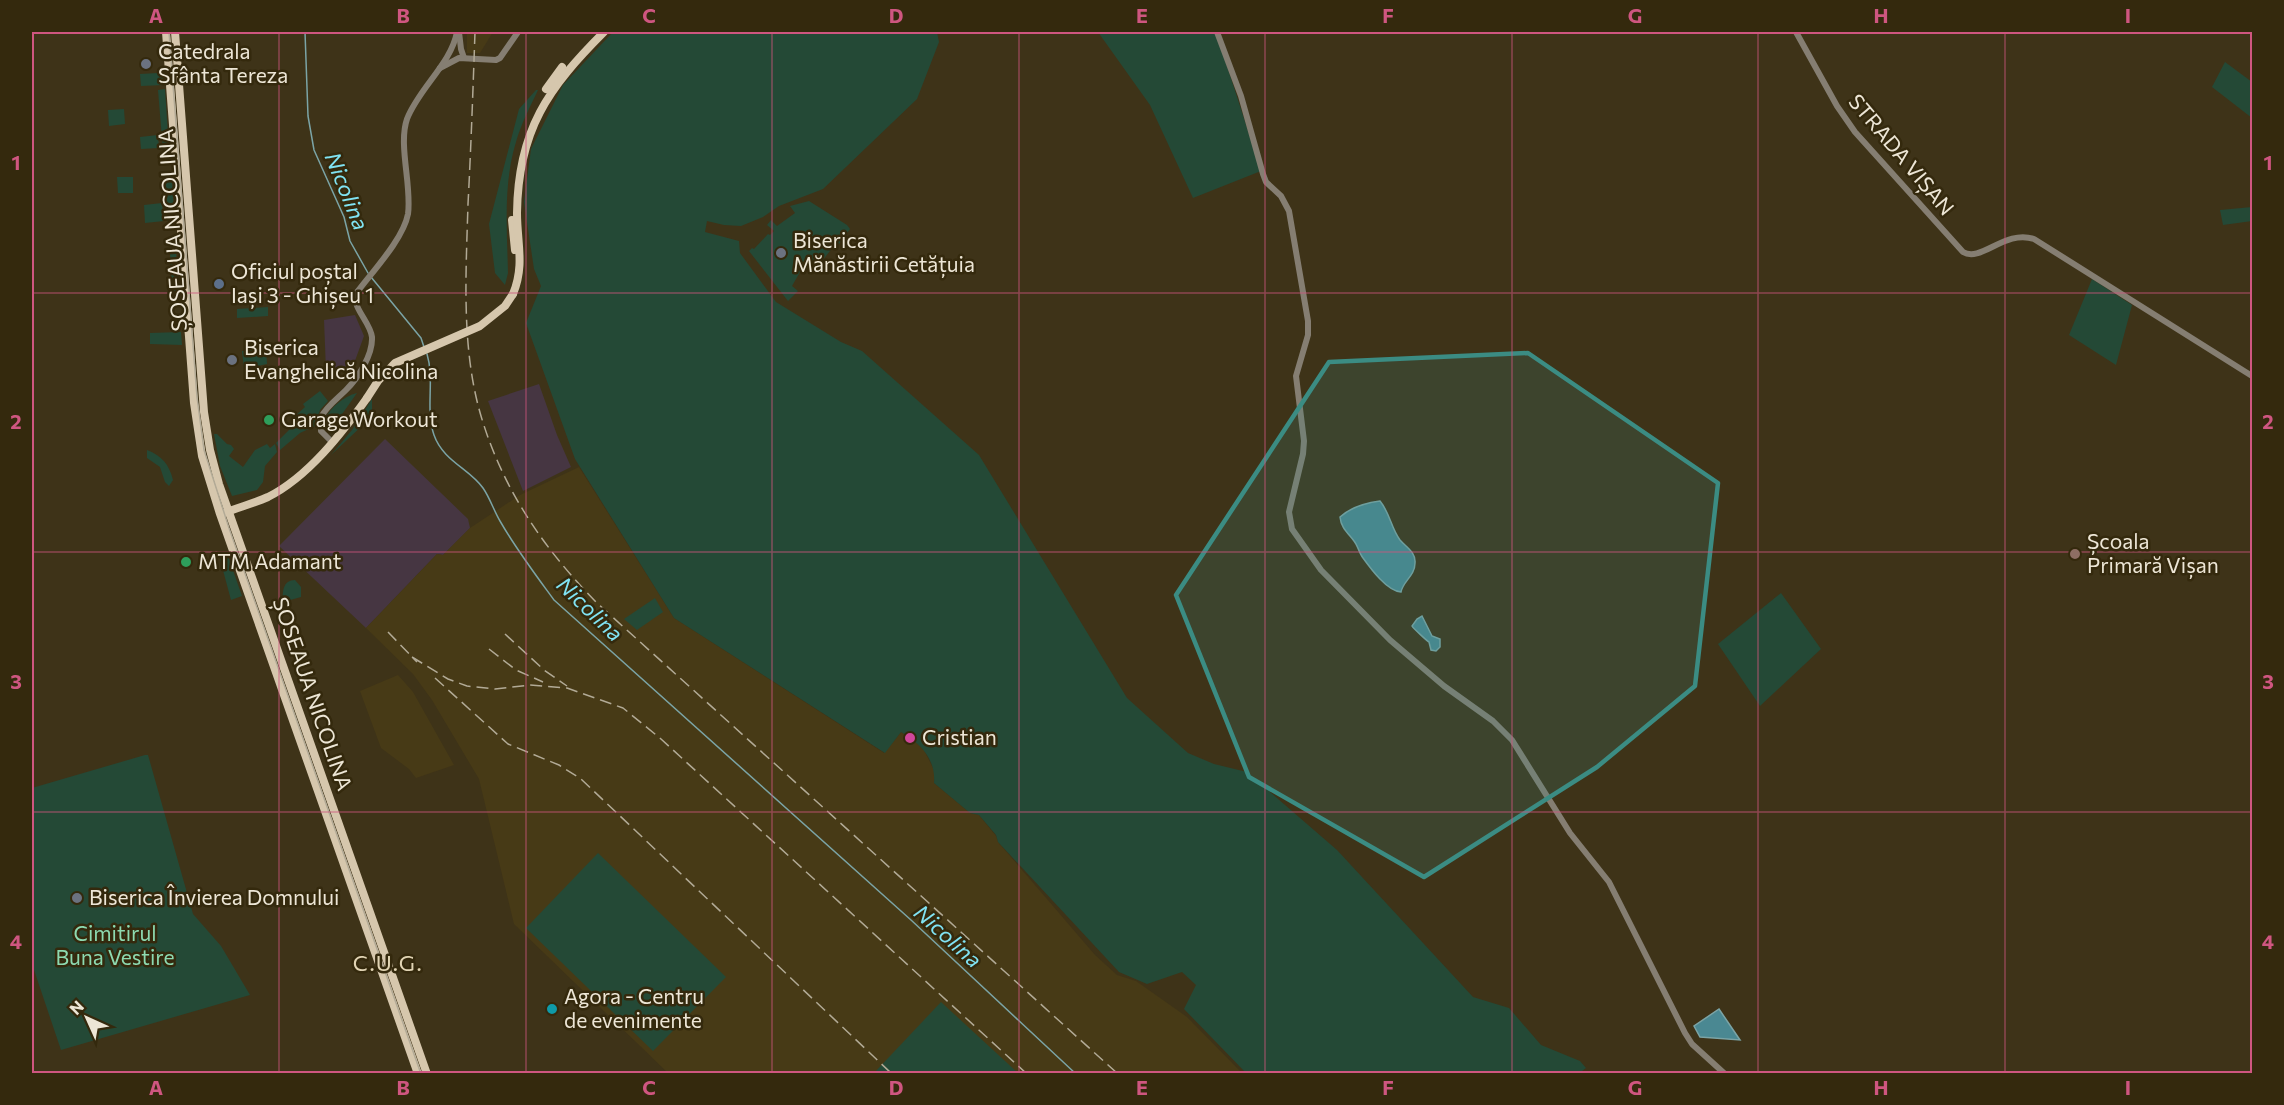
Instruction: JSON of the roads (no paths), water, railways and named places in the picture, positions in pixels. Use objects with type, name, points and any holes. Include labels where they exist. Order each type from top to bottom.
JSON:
[{"type":"main road","name":"ȘOSEAUA NICOLINA","points":[[166,32],[195,415],[205,466],[219,512],[418,1074]]},
{"type":"main road","name":"ȘOSEAUA NICOLINA","points":[[175,32],[204,412],[213,463],[428,1074]]},
{"type":"main road","points":[[511,293],[516,263],[512,197],[514,175],[525,131],[555,76],[597,32]]},
{"type":"main road","points":[[219,512],[268,497],[280,490],[331,441],[365,396],[395,363],[480,326],[505,306],[519,281],[521,263],[517,218],[518,186],[530,132],[539,111],[561,77],[604,32]]},
{"type":"street","points":[[458,32],[464,58]]},
{"type":"street","points":[[331,441],[321,431],[321,417],[353,382],[372,345],[371,331],[355,301],[356,295],[405,225],[408,212],[405,135],[408,117],[438,71],[458,32]]},
{"type":"street","points":[[438,71],[445,64],[464,58],[496,60],[500,58],[518,32]]},
{"type":"street","points":[[1217,32],[1241,96],[1264,178],[1281,196],[1289,211],[1306,307],[1308,335],[1296,383],[1304,454],[1289,512],[1292,529],[1321,570],[1390,640],[1444,686],[1493,721],[1512,740],[1570,833],[1609,882],[1692,1044],[1725,1074]]},
{"type":"street","name":"STRADA VIȘAN","points":[[1796,32],[1837,106],[1855,132],[1954,244],[1966,254],[1975,255],[2010,238],[2020,236],[2034,239],[2253,376]]},
{"type":"water","points":[[1380,501],[1400,540],[1415,559],[1413,571],[1401,592],[1390,588],[1375,573],[1345,530],[1340,517],[1364,504]]},
{"type":"water","points":[[1422,616],[1432,636],[1440,639],[1440,647],[1436,651],[1431,650],[1429,642],[1412,626]]},
{"type":"water","points":[[1719,1009],[1740,1040],[1700,1037],[1694,1026]]},
{"type":"waterway","name":"Nicolina","points":[[305,32],[308,116],[314,150],[344,217],[350,241],[368,273]]},
{"type":"waterway","name":"Nicolina","points":[[371,277],[421,338],[424,347]]},
{"type":"waterway","name":"Nicolina","points":[[427,354],[430,374],[431,425],[438,444],[450,458],[478,481],[513,542],[554,600],[911,920],[1076,1074]]},
{"type":"tram line","points":[[169,32],[197,397],[204,450],[229,528],[421,1074]]},
{"type":"railway","points":[[475,32],[466,284],[470,364],[481,416],[490,443],[527,517],[560,561],[597,603],[1118,1074]]},
{"type":"railway","points":[[388,632],[417,662]]},
{"type":"railway","points":[[505,634],[544,670],[567,686]]},
{"type":"railway","points":[[489,649],[516,670],[543,682]]},
{"type":"railway","points":[[412,657],[448,679],[467,686],[495,689],[530,685],[567,688],[623,708],[661,739],[1027,1074]]},
{"type":"railway","points":[[435,678],[508,744],[559,765],[581,779],[892,1074]]},
{"type":"place","name":"Catedrala Sfânta Tereza","points":[[146,64]]},
{"type":"place","name":"Biserica Mănăstirii Cetățuia","points":[[781,253]]},
{"type":"place","name":"Oficiul poștal Iași 3 - Ghișeu 1","points":[[219,284]]},
{"type":"place","name":"Biserica Evanghelică Nicolina","points":[[232,360]]},
{"type":"place","name":"Garage Workout","points":[[269,420]]},
{"type":"place","name":"Școala Primară Vișan","points":[[2075,554]]},
{"type":"place","name":"MTM Adamant","points":[[186,562]]},
{"type":"place","name":"Cristian","points":[[910,738]]},
{"type":"place","name":"Biserica Învierea Domnului","points":[[77,898]]},
{"type":"place","name":"Agora - Centru de evenimente","points":[[552,1009]]},
{"type":"district","name":"C.U.G.","points":[[388,963]]},
{"type":"park label","name":"Cimitirul Buna Vestire","points":[[115,946]]}]
